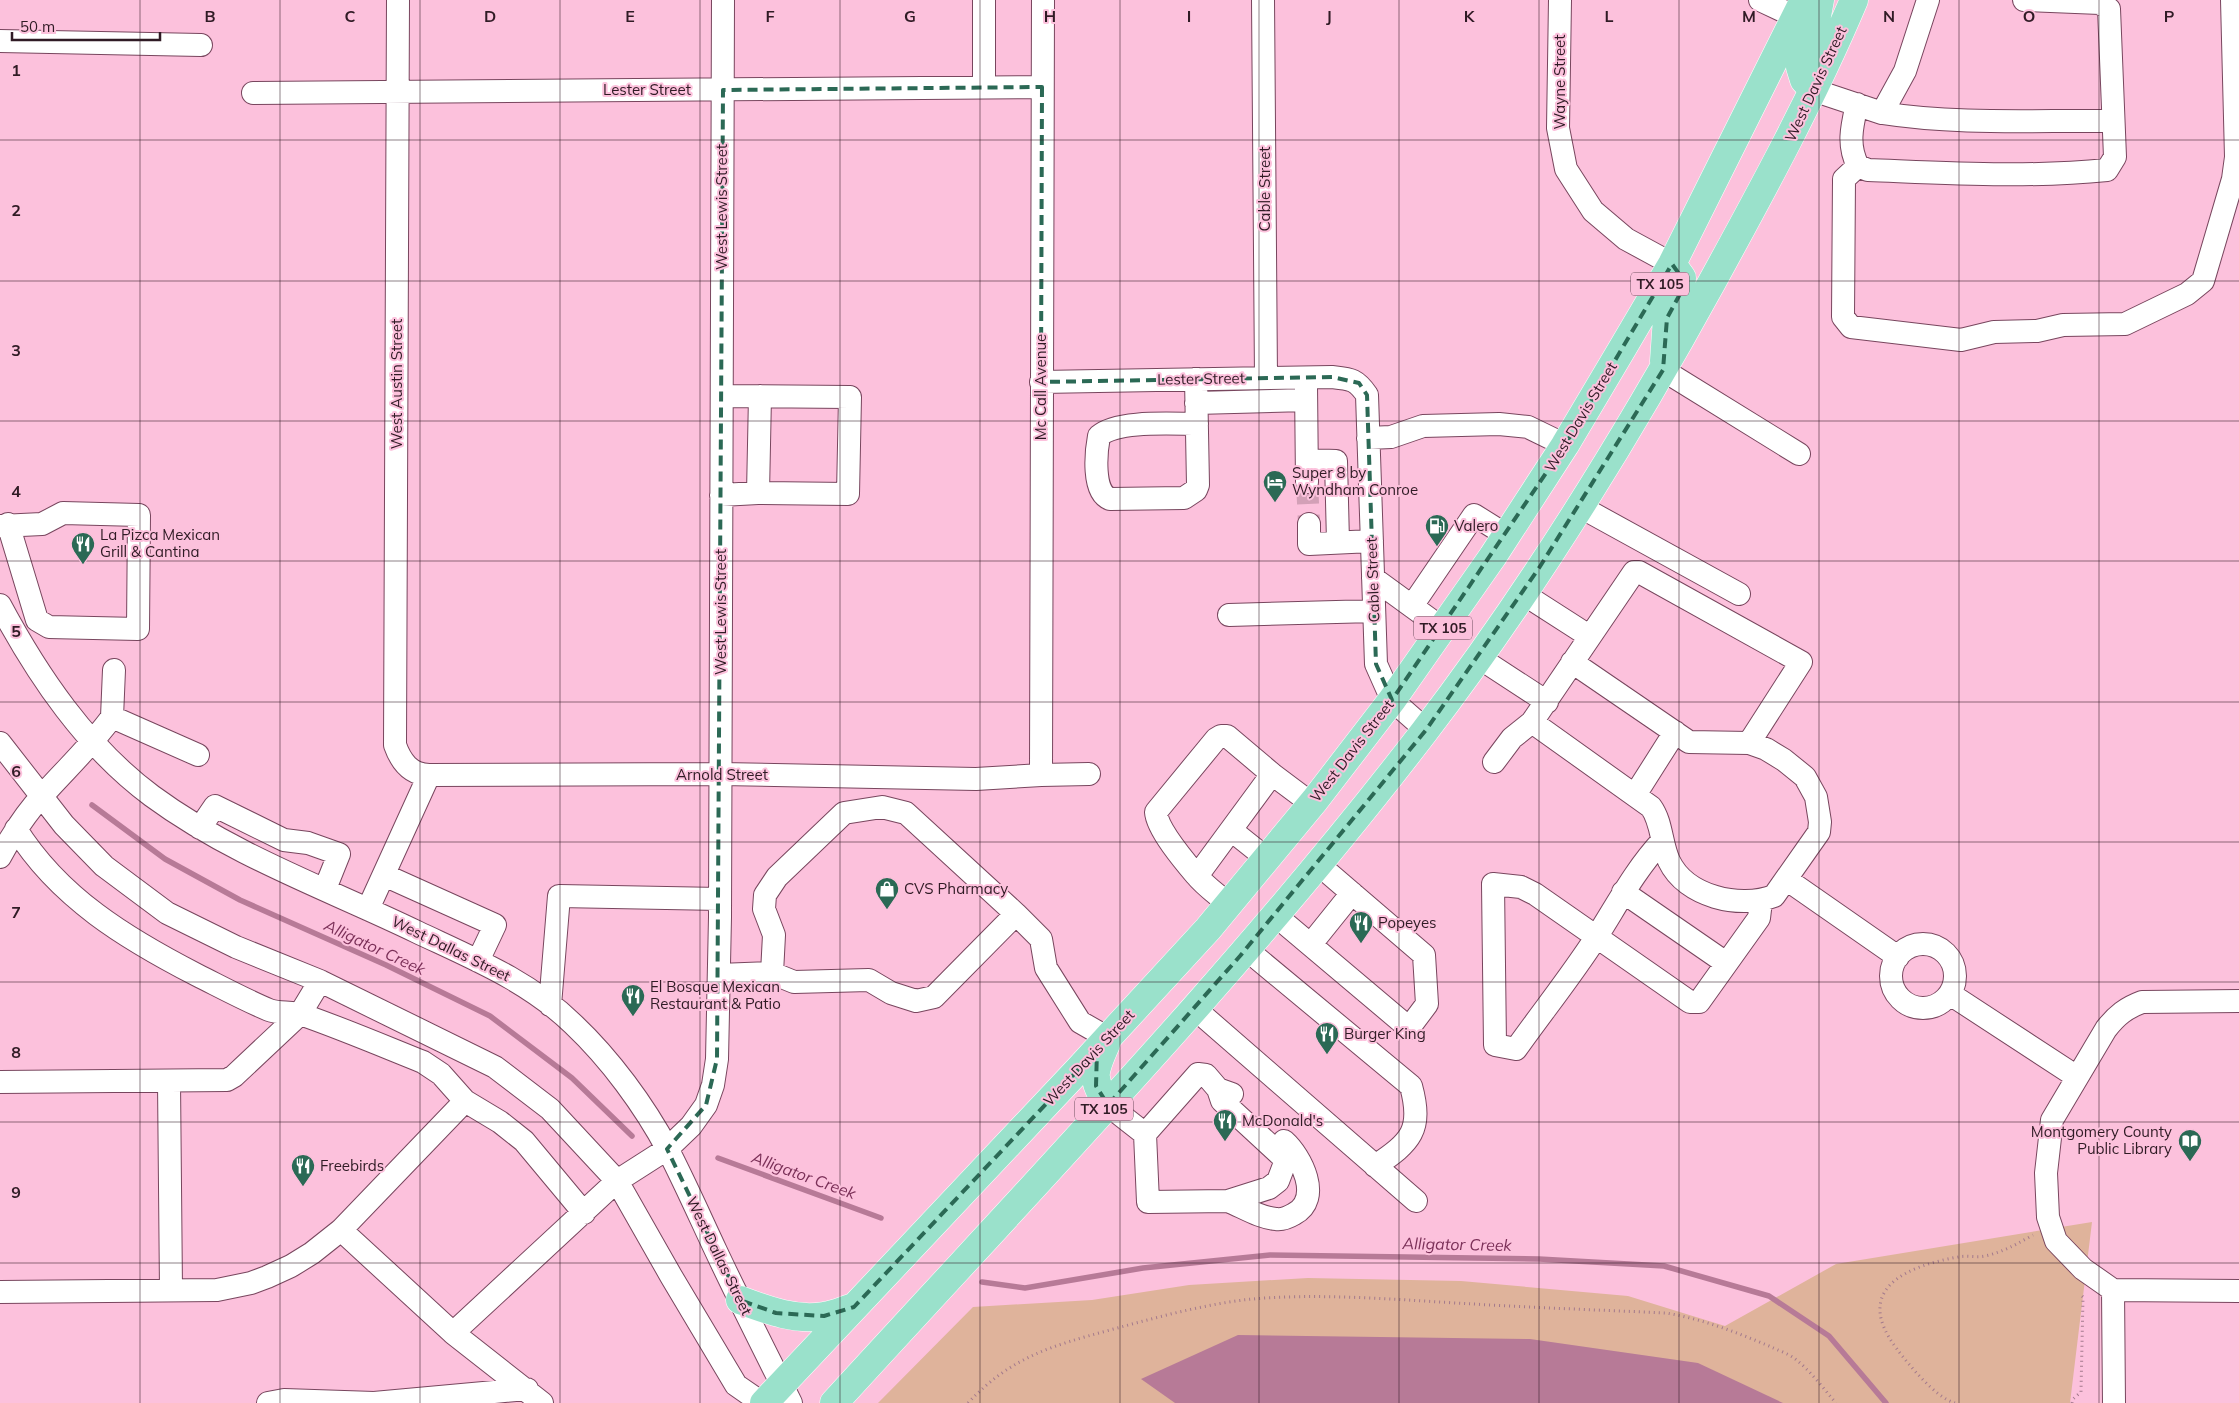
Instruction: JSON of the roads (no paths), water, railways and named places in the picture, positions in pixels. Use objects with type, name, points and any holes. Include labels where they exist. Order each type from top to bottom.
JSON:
[{"type":"main road","points":[[1813,90],[1804,80],[1800,68],[1802,56],[1816,21],[1820,0]]},
{"type":"main road","name":"West Davis Street","points":[[834,1403],[1108,1105],[1246,949],[1318,864],[1426,730],[1522,593],[1664,370],[1780,159],[1854,0]]},
{"type":"main road","name":"West Davis Street","points":[[775,1398],[854,1307],[1108,1038],[1228,904],[1312,804],[1392,700],[1506,535],[1565,445],[1672,264],[1800,8]]},
{"type":"main road","points":[[1664,370],[1667,318],[1680,294],[1682,278],[1672,264]]},
{"type":"main road","points":[[1108,1038],[1097,1065],[1096,1086],[1108,1105]]},
{"type":"main road","points":[[740,1300],[776,1313],[797,1317],[824,1316],[854,1307]]},
{"type":"street","name":"West Austin Street","points":[[398,0],[396,745],[400,757],[406,766]]},
{"type":"street","name":"West Lewis Street","points":[[453,1333],[617,1181],[667,1149],[691,1126],[706,1105],[713,1085],[716,1059],[720,900],[722,0]]},
{"type":"street","points":[[984,0],[984,87]]},
{"type":"street","name":"Mc Call Avenue","points":[[1041,774],[1043,0]]},
{"type":"street","name":"Cable Street","points":[[1263,0],[1266,378]]},
{"type":"street","name":"Wayne Street","points":[[1560,0],[1558,128],[1566,169],[1593,211],[1626,239],[1672,264]]},
{"type":"street","points":[[1760,0],[1800,8]]},
{"type":"street","points":[[1882,113],[1905,71],[1928,0]]},
{"type":"street","points":[[1857,104],[1850,132],[1852,155],[1858,166],[1868,170],[1952,173],[2107,170],[2115,158],[2109,9],[2100,2],[2024,0]]},
{"type":"street","points":[[1858,166],[1844,178],[1843,317],[1851,327],[1961,340],[1994,332],[2036,331],[2063,325],[2125,324],[2187,294],[2203,281],[2233,178],[2236,157],[2232,0]]},
{"type":"street","points":[[0,41],[201,45]]},
{"type":"street","name":"Lester Street","points":[[253,93],[1042,87]]},
{"type":"street","points":[[1813,90],[1882,113],[1906,117],[2113,121]]},
{"type":"street","points":[[1664,370],[1799,454]]},
{"type":"street","points":[[1306,377],[1307,482]]},
{"type":"street","name":"Lester Street","points":[[1041,382],[1332,377],[1350,379],[1359,383]]},
{"type":"street","points":[[1196,379],[1196,413],[1198,485],[1191,495],[1184,498],[1110,499],[1101,492],[1098,484],[1097,448],[1099,436],[1106,430],[1196,413],[1306,400]]},
{"type":"street","name":"Cable Street","points":[[1359,383],[1367,395],[1376,664],[1392,700],[1426,730]]},
{"type":"street","points":[[722,396],[850,397],[848,494],[758,493],[722,496]]},
{"type":"street","points":[[758,493],[760,396]]},
{"type":"street","points":[[1368,438],[1391,436],[1423,426],[1499,424],[1528,427],[1565,445]]},
{"type":"street","points":[[1307,460],[1336,460],[1338,542]]},
{"type":"street","points":[[1579,506],[1739,594]]},
{"type":"street","points":[[63,513],[139,516],[138,629],[49,627],[37,620],[4,525],[42,524],[63,513]]},
{"type":"street","points":[[1412,606],[1474,515],[1506,535]]},
{"type":"street","points":[[1309,524],[1309,544],[1372,541]]},
{"type":"street","points":[[1494,762],[1512,738],[1532,722],[1631,574],[1639,572],[1801,662],[1748,743]]},
{"type":"street","points":[[1373,578],[1442,629]]},
{"type":"street","points":[[1522,593],[1589,636]]},
{"type":"street","name":"West Dallas Street","points":[[0,605],[38,671],[93,743],[149,794],[200,828],[266,863],[498,970],[550,1005],[572,1023],[635,1097],[667,1149],[740,1300],[775,1398]]},
{"type":"street","points":[[1229,615],[1374,611]]},
{"type":"street","points":[[14,632],[37,620]]},
{"type":"street","points":[[1478,657],[1547,702]]},
{"type":"street","points":[[1532,722],[1635,795],[1655,812],[1662,841],[1670,862],[1679,874],[1709,896],[1727,900],[1762,901],[1774,896],[1819,832],[1820,822],[1816,797],[1806,777],[1784,760],[1766,748],[1748,743],[1696,744],[1689,742],[1572,662]]},
{"type":"street","points":[[114,670],[112,717],[93,743],[41,796],[6,842],[31,853],[53,878],[119,932],[181,966],[272,1011],[300,1014],[423,1062],[441,1074],[464,1101],[500,1122],[524,1141],[584,1213]]},
{"type":"street","points":[[112,717],[198,755]]},
{"type":"street","points":[[1635,795],[1675,732]]},
{"type":"street","points":[[1228,904],[1197,876],[1165,833],[1156,812],[1221,736],[1227,736],[1272,774],[1312,804]]},
{"type":"street","points":[[0,743],[64,826],[104,866],[167,913],[236,947],[320,980],[495,1067],[550,1109],[617,1181],[670,1276],[736,1385],[775,1398]]},
{"type":"street","name":"Arnold Street","points":[[406,766],[418,774],[429,775],[721,774],[976,778],[1041,774],[1089,774]]},
{"type":"street","points":[[1197,876],[1272,774]]},
{"type":"street","points":[[368,909],[429,775]]},
{"type":"street","points":[[200,828],[215,806],[284,840],[308,843],[339,854],[325,889]]},
{"type":"street","points":[[772,972],[774,935],[764,909],[765,895],[777,877],[844,813],[882,807],[906,813],[1041,939],[1046,968],[1080,1022],[1108,1038]]},
{"type":"street","points":[[1231,830],[1266,858]]},
{"type":"street","points":[[1662,841],[1649,855],[1623,892],[1597,936],[1516,1049],[1496,1045],[1493,884],[1522,887],[1535,894],[1597,936],[1690,1002],[1694,1003],[1699,1002],[1758,918],[1762,901]]},
{"type":"street","points":[[1275,915],[1409,1028],[1427,1004],[1424,955],[1318,864]]},
{"type":"street","points":[[384,875],[495,925],[478,961]]},
{"type":"street","points":[[1786,879],[1898,957]]},
{"type":"street","points":[[1623,892],[1726,963]]},
{"type":"street","points":[[1311,944],[1352,893]]},
{"type":"street","points":[[550,1005],[559,896],[720,900]]},
{"type":"street","points":[[719,975],[772,972],[794,982],[869,980],[891,993],[916,1001],[934,997],[1016,914]]},
{"type":"street","points":[[1927,944],[1947,954],[1953,964],[1955,974],[1950,994],[1944,1001],[1928,1008],[1911,1006],[1903,1001],[1893,987],[1891,978],[1892,967],[1898,957],[1906,949],[1916,945],[1927,944]]},
{"type":"street","points":[[1246,949],[1410,1086],[1416,1106],[1417,1123],[1407,1141],[1393,1154],[1375,1166]]},
{"type":"street","points":[[0,1082],[170,1082],[226,1080],[234,1076],[300,1014],[320,980]]},
{"type":"street","points":[[1950,994],[2077,1077]]},
{"type":"street","points":[[2239,1001],[2142,1002],[2128,1007],[2116,1016],[2106,1029],[2052,1120],[2046,1173],[2048,1217],[2056,1241],[2083,1269],[2113,1290],[2239,1291]]},
{"type":"street","points":[[1194,1008],[1416,1201]]},
{"type":"street","points":[[1198,1074],[1206,1075],[1218,1089],[1222,1101],[1286,1160],[1278,1181],[1269,1188],[1258,1190],[1237,1199],[1148,1202],[1146,1134],[1198,1074]]},
{"type":"street","points":[[170,1082],[171,1290]]},
{"type":"street","points":[[1218,1089],[1230,1092],[1294,1150],[1309,1185],[1306,1201],[1298,1212],[1286,1218],[1276,1219],[1263,1216],[1237,1199]]},
{"type":"street","points":[[0,1292],[217,1290],[251,1283],[291,1266],[341,1230],[464,1101]]},
{"type":"street","points":[[1108,1105],[1146,1134]]},
{"type":"street","points":[[341,1230],[453,1333],[534,1396]]},
{"type":"street","points":[[2113,1290],[2114,1403]]},
{"type":"street","points":[[268,1403],[284,1400],[374,1403],[534,1396]]},
{"type":"waterway","name":"Alligator Creek","points":[[92,805],[165,859],[240,900],[386,965],[490,1016],[572,1078],[632,1136]]},
{"type":"waterway","name":"Alligator Creek","points":[[718,1158],[881,1218]]},
{"type":"waterway","name":"Alligator Creek","points":[[982,1282],[1025,1288],[1143,1268],[1270,1255],[1539,1259],[1664,1266],[1769,1296],[1829,1336],[1886,1403]]},
{"type":"tunnel","points":[[1307,482],[1309,524]]},
{"type":"place","name":"Super 8 by Wyndham Conroe","points":[[1275,503]]},
{"type":"place","name":"Valero","points":[[1437,547]]},
{"type":"place","name":"La Pizca Mexican Grill & Cantina","points":[[83,565]]},
{"type":"place","name":"CVS Pharmacy","points":[[887,910]]},
{"type":"place","name":"Popeyes","points":[[1361,944]]},
{"type":"place","name":"El Bosque Mexican Restaurant & Patio","points":[[633,1017]]},
{"type":"place","name":"Burger King","points":[[1327,1055]]},
{"type":"place","name":"McDonald's","points":[[1225,1142]]},
{"type":"place","name":"Montgomery County Public Library","points":[[2190,1162]]},
{"type":"place","name":"Freebirds","points":[[303,1187]]}]
